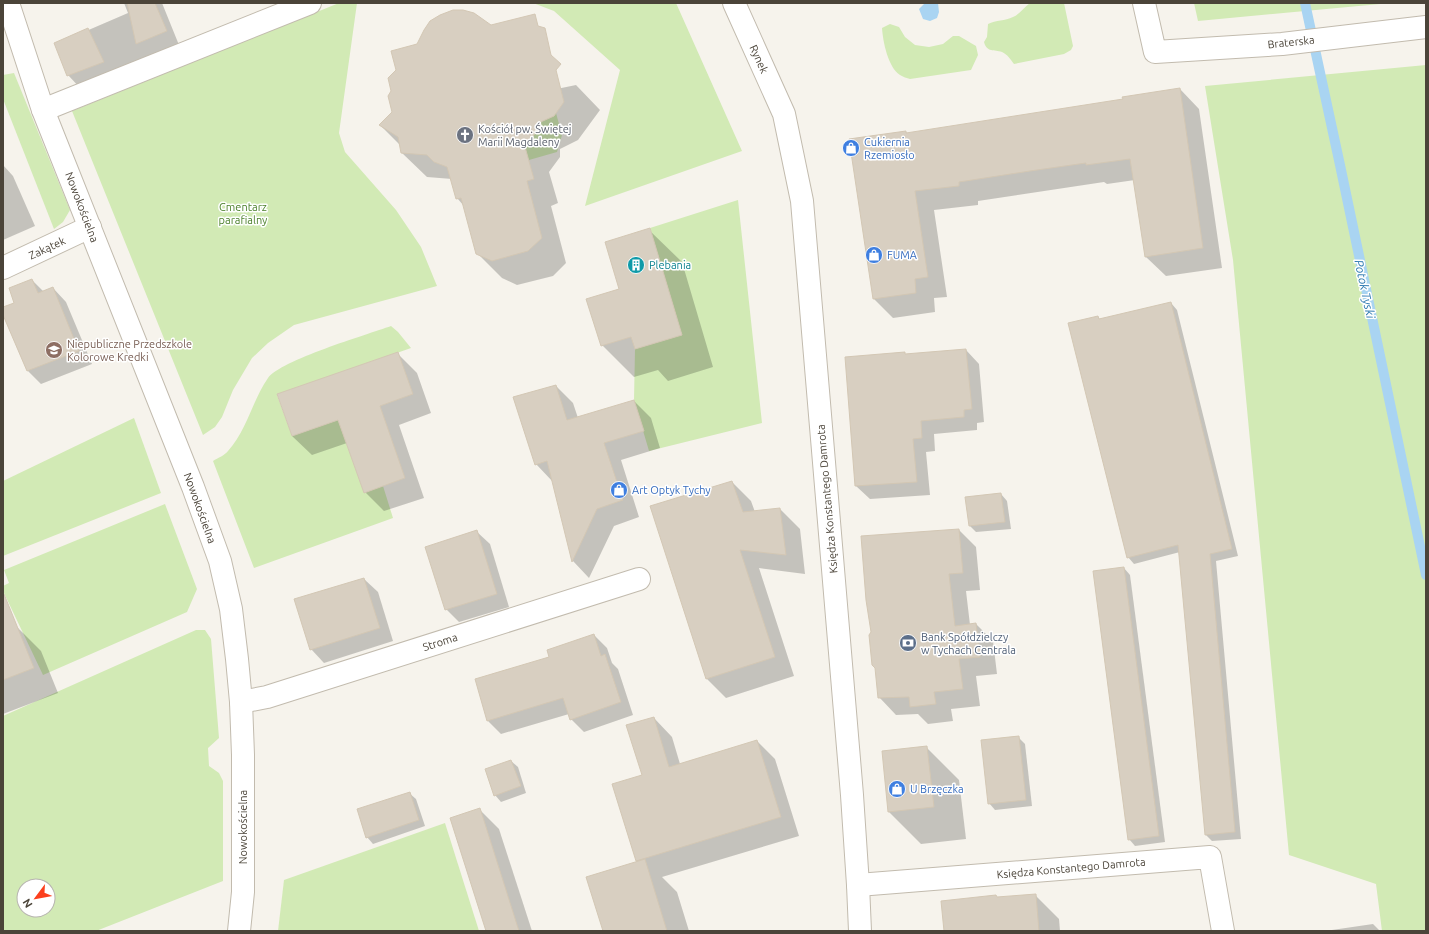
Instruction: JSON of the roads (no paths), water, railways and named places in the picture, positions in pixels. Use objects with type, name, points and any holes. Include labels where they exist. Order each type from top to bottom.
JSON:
[{"type":"street","name":"Nowokościelna","points":[[8,3],[43,110],[193,487],[220,561],[231,609],[238,658],[241,702],[243,755],[243,884],[239,931]]},
{"type":"street","points":[[43,110],[310,3]]},
{"type":"street","name":"Rynek","points":[[734,3],[784,114]]},
{"type":"street","name":"Braterska","points":[[1144,3],[1155,52],[1282,44],[1426,27]]},
{"type":"street","name":"Księdza Konstantego Damrota","points":[[784,114],[802,200],[846,729],[860,931]]},
{"type":"street","name":"Zakątek","points":[[3,268],[90,227]]},
{"type":"street","name":"Stroma","points":[[241,702],[267,697],[639,579]]},
{"type":"street","name":"Księdza Konstantego Damrota","points":[[858,885],[1210,857],[1223,931]]},
{"type":"water","points":[[925,3],[938,3],[939,12],[937,18],[930,21],[923,19],[919,9]]},
{"type":"waterway","name":"Potok Tyski","points":[[1305,3],[1426,575]]},
{"type":"place","name":"Kościół pw. Świętej Marii Magdaleny","points":[[465,135]]},
{"type":"place","name":"Cukiernia Rzemiosło","points":[[851,148]]},
{"type":"place","name":"FUMA","points":[[874,255]]},
{"type":"place","name":"Plebania","points":[[636,265]]},
{"type":"place","name":"Niepubliczne Przedszkole Kolorowe Kredki","points":[[54,350]]},
{"type":"place","name":"Art Optyk Tychy","points":[[619,490]]},
{"type":"place","name":"Bank Spółdzielczy w Tychach Centrala","points":[[908,643]]},
{"type":"place","name":"U Brzęczka","points":[[897,789]]},
{"type":"park label","name":"Cmentarz parafialny","points":[[243,213]]}]
